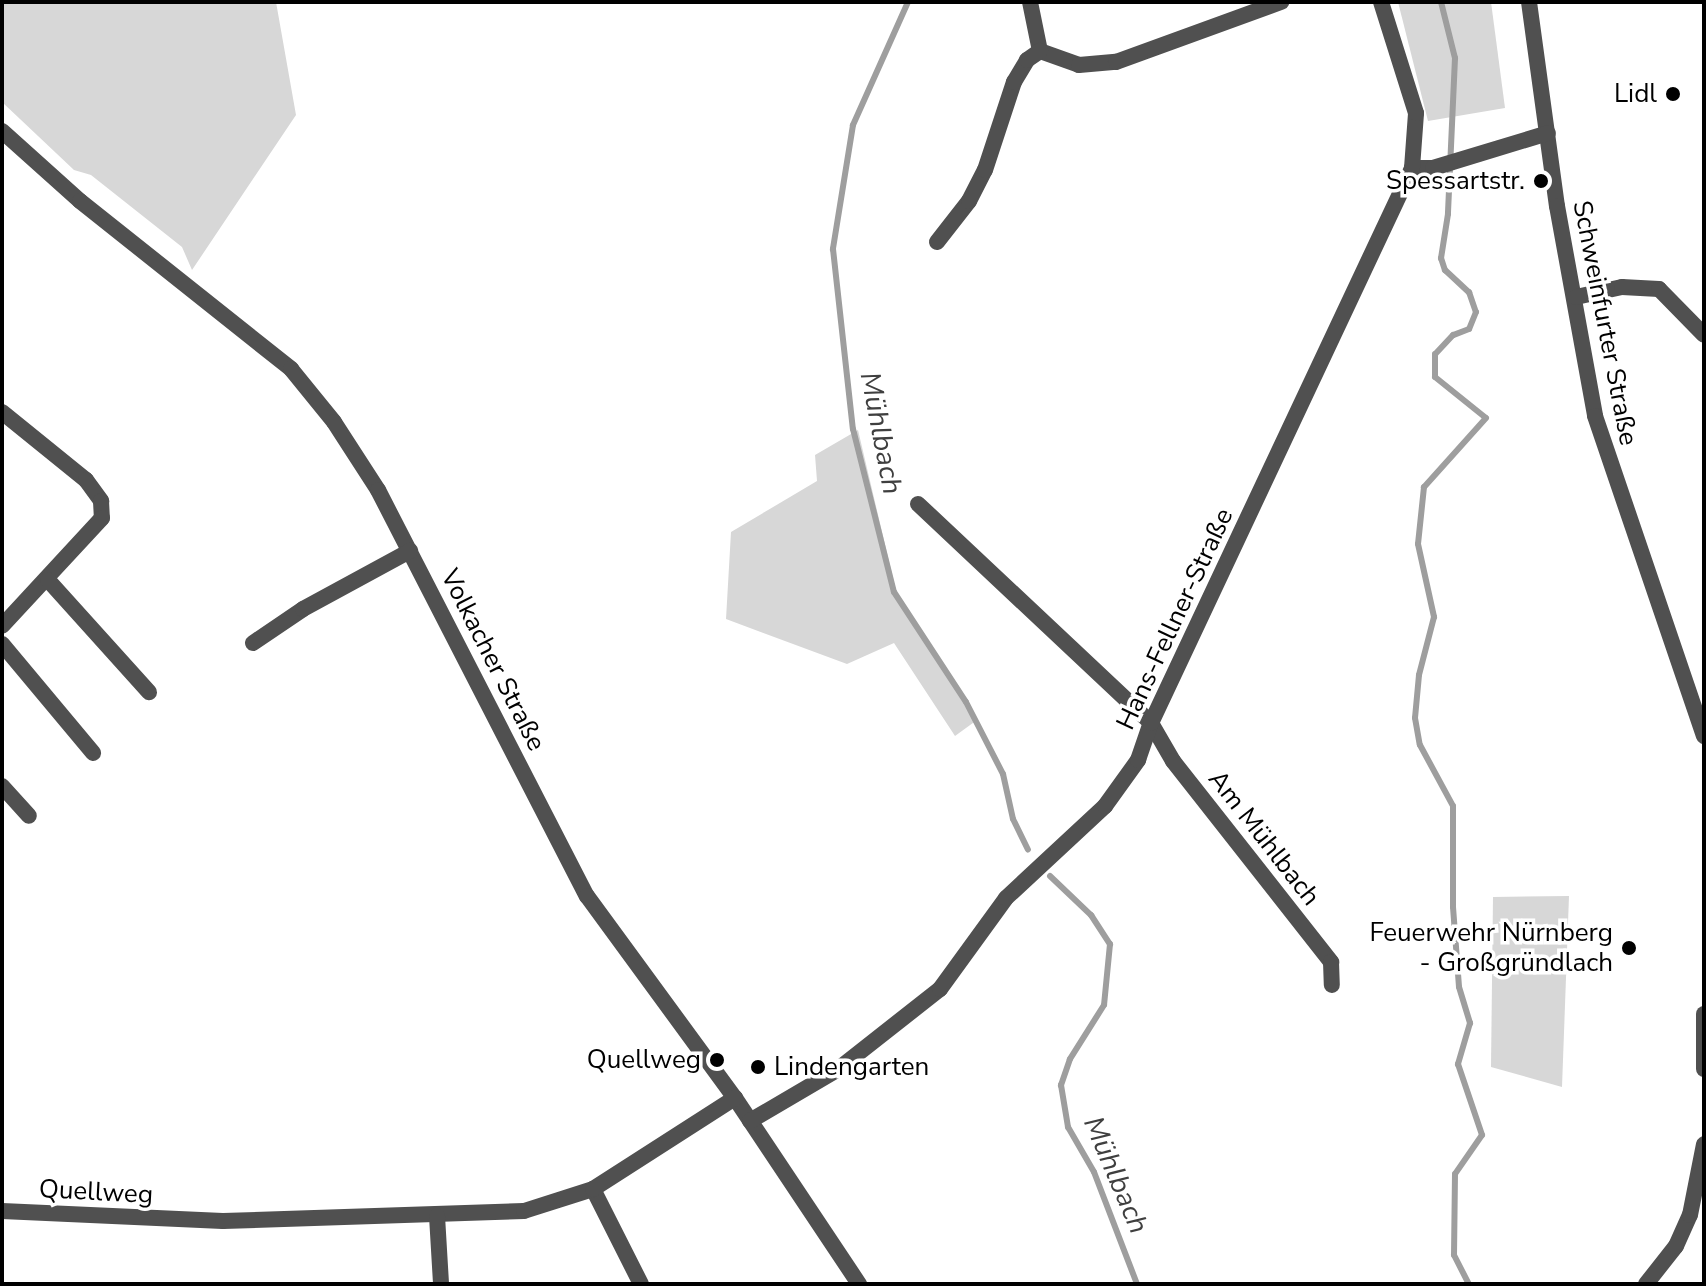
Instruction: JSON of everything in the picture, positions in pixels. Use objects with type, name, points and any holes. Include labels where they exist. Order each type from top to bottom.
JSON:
[{"type":"street","points":[[1030,2],[1040,51]]},
{"type":"street","points":[[1040,51],[1079,65],[1116,62],[1281,2]]},
{"type":"street","name":"Hans-Fellner-Straße","points":[[750,1121],[837,1070],[940,989],[1006,898],[1105,806],[1138,760],[1151,723],[1412,168],[1416,113],[1381,2]]},
{"type":"street","name":"Schweinfurter Straße","points":[[1529,2],[1548,133],[1604,449],[1687,675],[1704,736]]},
{"type":"street","points":[[937,242],[969,201],[1014,82],[1027,60],[1040,51]]},
{"type":"street","name":"Volkacher Straße","points":[[2,131],[80,201],[291,369],[334,422],[410,551],[587,896],[735,1098],[859,1284]]},
{"type":"street","points":[[1412,168],[1433,168],[1490,148],[1548,133]]},
{"type":"street","points":[[1576,297],[1622,287],[1659,289],[1704,335]]},
{"type":"street","points":[[2,412],[86,480],[101,501],[102,518],[93,532],[2,626]]},
{"type":"street","name":"Am Mühlbach","points":[[918,504],[1151,723],[1173,761],[1331,962],[1332,985]]},
{"type":"street","points":[[253,643],[410,551]]},
{"type":"street","points":[[48,580],[149,692]]},
{"type":"street","points":[[2,644],[93,753]]},
{"type":"street","points":[[2,786],[29,816]]},
{"type":"street","points":[[1704,1014],[1704,1069]]},
{"type":"street","name":"Quellweg","points":[[2,1211],[223,1221],[524,1211],[593,1189],[735,1098]]},
{"type":"street","points":[[1646,1284],[1676,1246],[1690,1215],[1704,1144]]},
{"type":"street","points":[[593,1189],[641,1284]]},
{"type":"street","points":[[437,1216],[441,1284]]},
{"type":"shaded area","points":[[2,2],[276,2],[296,115],[192,270],[182,247],[91,175],[74,170],[2,102]]},
{"type":"shaded area","points":[[1398,2],[1491,2],[1505,108],[1428,121]]},
{"type":"shaded area","points":[[858,430],[896,591],[977,720],[955,736],[894,643],[847,664],[726,619],[731,532],[817,481],[815,455]]},
{"type":"shaded area","points":[[1569,896],[1562,1087],[1491,1067],[1493,897]]},
{"type":"waterway","name":"Mühlbach","points":[[908,2],[853,125],[833,249],[853,429],[894,592],[966,702],[1003,774],[1013,819],[1028,850]]},
{"type":"waterway","points":[[1441,2],[1455,58],[1448,214],[1441,258],[1445,270],[1469,292],[1476,312],[1469,329],[1453,335],[1435,354],[1435,377],[1486,418],[1424,487],[1418,544],[1434,617],[1419,675],[1415,718],[1420,745],[1453,806],[1453,907],[1459,987],[1470,1023],[1458,1064],[1482,1135],[1455,1174],[1454,1255],[1469,1284]]},
{"type":"waterway","name":"Mühlbach","points":[[1050,876],[1091,915],[1110,944],[1104,1005],[1070,1059],[1061,1085],[1068,1127],[1094,1172],[1137,1284]]},
{"type":"place","name":"Lidl","points":[[1673,94]]},
{"type":"place","name":"Spessartstr.","points":[[1541,181]]},
{"type":"place","name":"Feuerwehr Nürnberg - Großgründlach","points":[[1629,948]]},
{"type":"place","name":"Quellweg","points":[[717,1060]]},
{"type":"place","name":"Lindengarten","points":[[758,1067]]}]
